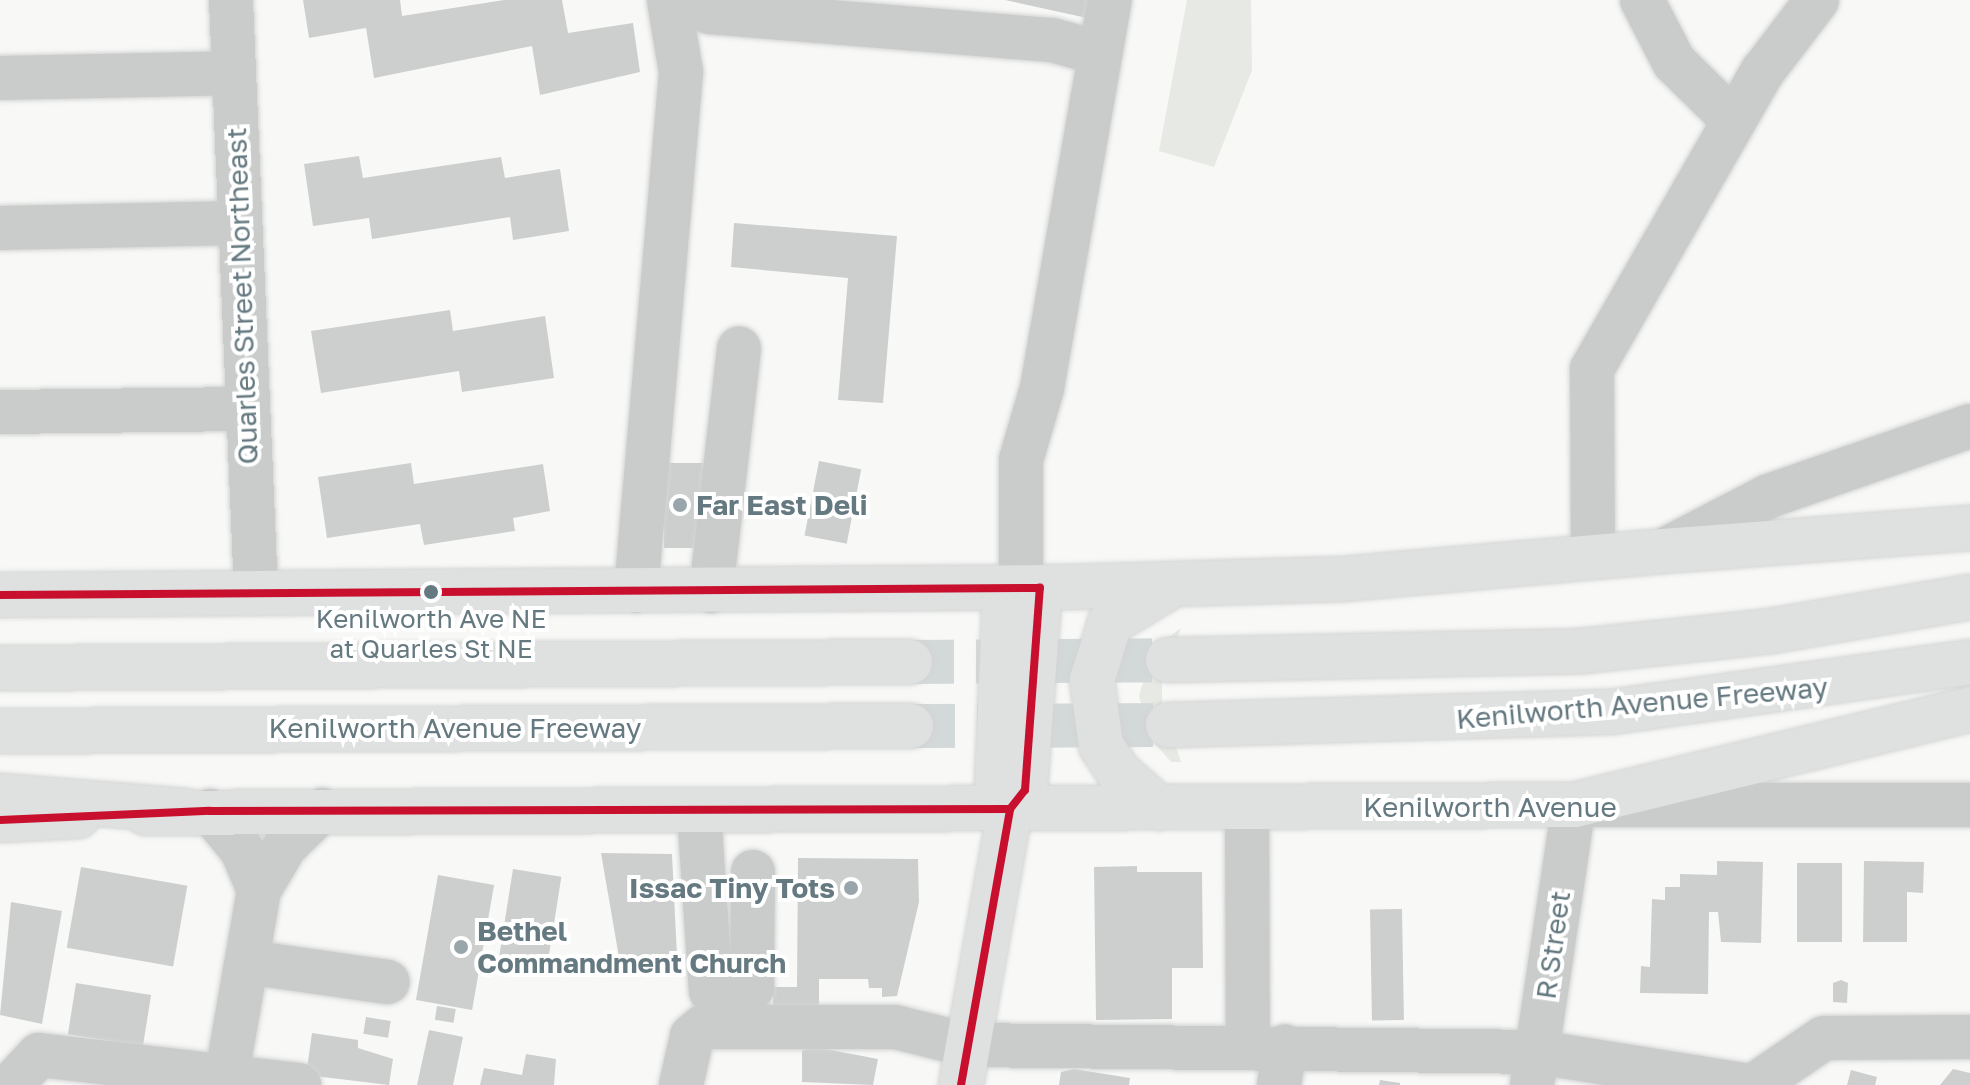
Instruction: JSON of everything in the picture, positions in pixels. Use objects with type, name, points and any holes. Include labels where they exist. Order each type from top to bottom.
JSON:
[{"type":"main road","points":[[0,595],[1174,585],[1343,579],[1593,555],[1970,528]]},
{"type":"main road","points":[[1159,808],[1119,773],[1101,745],[1092,680],[1110,623],[1174,585]]},
{"type":"main road","points":[[965,1065],[1010,809],[997,791],[1022,588]]},
{"type":"main road","name":"Kenilworth Avenue Freeway","points":[[1168,660],[1456,659],[1645,646],[1970,597]]},
{"type":"main road","points":[[0,668],[910,662]]},
{"type":"main road","name":"Kenilworth Avenue Freeway","points":[[1168,725],[1611,712],[1970,662]]},
{"type":"main road","points":[[1574,805],[1970,709]]},
{"type":"main road","name":"Kenilworth Avenue Freeway","points":[[0,731],[911,726]]},
{"type":"main road","points":[[0,796],[198,811]]},
{"type":"main road","name":"Kenilworth Avenue","points":[[198,811],[699,812],[1574,805]]},
{"type":"main road","points":[[0,821],[198,811]]},
{"type":"street","name":"Quarles Street Northeast","points":[[231,0],[237,223],[256,592]]},
{"type":"street","points":[[1022,588],[1021,460],[1072,232],[1096,52],[1110,0]]},
{"type":"street","points":[[1642,0],[1674,62],[1733,120]]},
{"type":"street","points":[[1593,555],[1592,369],[1733,120],[1817,0]]},
{"type":"street","points":[[636,591],[689,6],[951,16],[1096,52]]},
{"type":"street","points":[[0,78],[233,73]]},
{"type":"street","points":[[0,228],[237,223]]},
{"type":"street","points":[[711,591],[739,349]]},
{"type":"street","points":[[0,412],[246,409]]},
{"type":"street","points":[[1663,551],[1769,496],[1970,426]]},
{"type":"street","name":"Kenilworth Avenue","points":[[1574,805],[1970,805]]},
{"type":"street","name":"R Street","points":[[1535,1068],[1574,805]]},
{"type":"street","points":[[1247,809],[1270,1059]]},
{"type":"street","points":[[227,1078],[259,890],[285,846],[322,810]]},
{"type":"street","points":[[198,811],[242,850],[259,890]]},
{"type":"street","points":[[699,812],[711,991],[752,988],[753,872]]},
{"type":"street","points":[[247,962],[388,982]]},
{"type":"street","points":[[681,1085],[692,1036],[703,1027],[895,1027],[965,1065],[1270,1059],[1535,1068],[1744,1085]]},
{"type":"street","points":[[1755,1085],[1824,1038],[1970,1037]]},
{"type":"street","points":[[11,1085],[39,1055],[299,1085]]},
{"type":"shaded area","points":[[1187,0],[1251,0],[1252,70],[1214,167],[1159,151]]},
{"type":"shaded area","points":[[1181,628],[1162,680],[1162,707],[1181,762],[1171,762],[1151,739],[1139,696],[1153,649]]},
{"type":"building","points":[[303,0],[400,0],[402,16],[504,0],[562,0],[568,33],[633,23],[640,72],[540,95],[532,46],[374,78],[366,28],[309,38]]},
{"type":"building","points":[[1005,0],[1099,0],[1096,20]]},
{"type":"building","points":[[359,156],[363,178],[501,157],[505,178],[560,169],[569,231],[513,240],[510,217],[372,239],[369,218],[313,226],[304,164]]},
{"type":"building","points":[[734,223],[897,236],[883,403],[838,400],[848,278],[731,267]]},
{"type":"building","points":[[450,310],[453,331],[545,316],[554,378],[462,392],[459,371],[321,393],[311,331]]},
{"type":"building","points":[[819,461],[861,469],[847,544],[804,536]]},
{"type":"building","points":[[411,463],[414,484],[543,464],[550,511],[513,518],[515,531],[424,545],[420,524],[327,538],[318,477]]},
{"type":"building","points":[[664,463],[703,463],[703,548],[664,548]]},
{"type":"building","points":[[601,853],[672,854],[677,956],[621,969]]},
{"type":"building","points":[[798,858],[918,859],[919,902],[897,996],[882,997],[882,988],[869,988],[868,979],[819,979],[819,1017],[773,1018],[773,987],[797,987]]},
{"type":"building","points":[[1717,861],[1763,862],[1761,943],[1721,942],[1718,912],[1709,912],[1708,994],[1640,993],[1641,966],[1650,967],[1652,899],[1665,900],[1665,887],[1680,887],[1680,874],[1717,875]]},
{"type":"building","points":[[1864,861],[1924,862],[1923,893],[1907,892],[1907,942],[1863,942]]},
{"type":"building","points":[[1797,863],[1842,863],[1842,942],[1797,942]]},
{"type":"building","points":[[1137,866],[1137,872],[1202,872],[1203,968],[1172,968],[1172,1019],[1096,1020],[1094,867]]},
{"type":"building","points":[[81,867],[187,886],[173,967],[67,948]]},
{"type":"building","points":[[513,869],[561,877],[547,967],[499,959]]},
{"type":"building","points":[[438,875],[494,885],[472,1010],[416,1000]]},
{"type":"building","points":[[11,902],[62,911],[42,1024],[0,1015]]},
{"type":"building","points":[[1402,909],[1404,1020],[1372,1021],[1370,910]]},
{"type":"building","points":[[1841,980],[1848,983],[1847,1003],[1833,1002],[1833,983]]},
{"type":"building","points":[[76,983],[151,995],[143,1046],[68,1034]]},
{"type":"building","points":[[437,1006],[456,1009],[454,1023],[435,1020]]},
{"type":"building","points":[[366,1017],[391,1021],[388,1038],[363,1034]]},
{"type":"building","points":[[429,1030],[463,1037],[453,1085],[417,1085]]},
{"type":"building","points":[[312,1033],[358,1040],[358,1048],[393,1059],[389,1085],[306,1075]]},
{"type":"building","points":[[810,1046],[878,1059],[873,1085],[802,1082],[802,1051]]},
{"type":"building","points":[[526,1054],[556,1059],[554,1085],[480,1085],[484,1068],[522,1075]]},
{"type":"building","points":[[1074,1069],[1130,1078],[1129,1085],[1059,1085],[1061,1072]]},
{"type":"building","points":[[1953,1069],[1970,1073],[1970,1085],[1940,1085]]},
{"type":"building","points":[[1851,1070],[1877,1077],[1875,1085],[1847,1085]]},
{"type":"building","points":[[1380,1080],[1400,1083],[1400,1085],[1379,1085]]},
{"type":"tunnel","points":[[910,662],[1168,660]]},
{"type":"tunnel","points":[[911,726],[1168,725]]},
{"type":"transit line","points":[[0,595],[1040,588]]},
{"type":"transit line","points":[[961,1085],[1010,809],[1025,790],[1040,588]]},
{"type":"transit line","points":[[0,820],[210,811],[1010,809]]},
{"type":"place","name":"Far East Deli","points":[[680,505]]},
{"type":"place","name":"Kenilworth Ave NE at Quarles St NE","points":[[431,592]]},
{"type":"place","name":"Issac Tiny Tots","points":[[851,888]]},
{"type":"place","name":"Bethel Commandment Church","points":[[461,947]]}]
